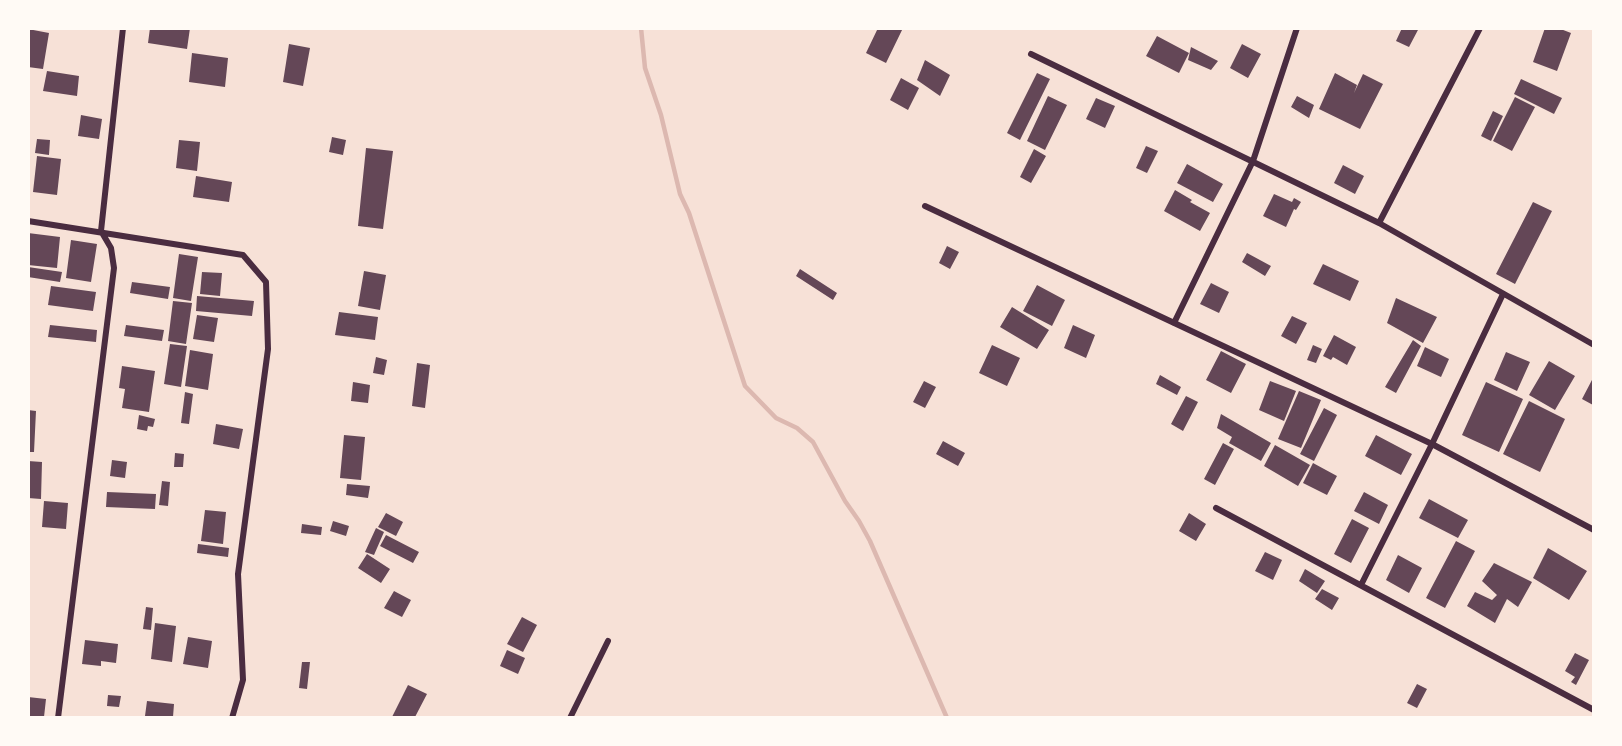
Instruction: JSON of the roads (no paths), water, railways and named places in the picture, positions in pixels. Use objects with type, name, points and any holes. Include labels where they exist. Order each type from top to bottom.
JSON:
[{"type":"street","points":[[58,717],[114,268],[111,248],[101,231],[123,28]]},
{"type":"street","points":[[1174,323],[1253,162],[1297,28]]},
{"type":"street","points":[[1379,223],[1480,28]]},
{"type":"street","points":[[1031,54],[1379,223],[1593,345]]},
{"type":"street","points":[[925,206],[1432,444],[1593,530]]},
{"type":"street","points":[[28,221],[243,255],[266,282],[267,349],[238,574],[243,680],[232,717]]},
{"type":"street","points":[[1361,585],[1432,444],[1503,294]]},
{"type":"street","points":[[1216,508],[1593,710]]},
{"type":"street","points":[[570,717],[608,640]]},
{"type":"waterway","points":[[641,28],[645,68],[661,115],[680,194],[689,213],[745,386],[776,418],[797,428],[813,442],[870,541],[947,718]]}]
